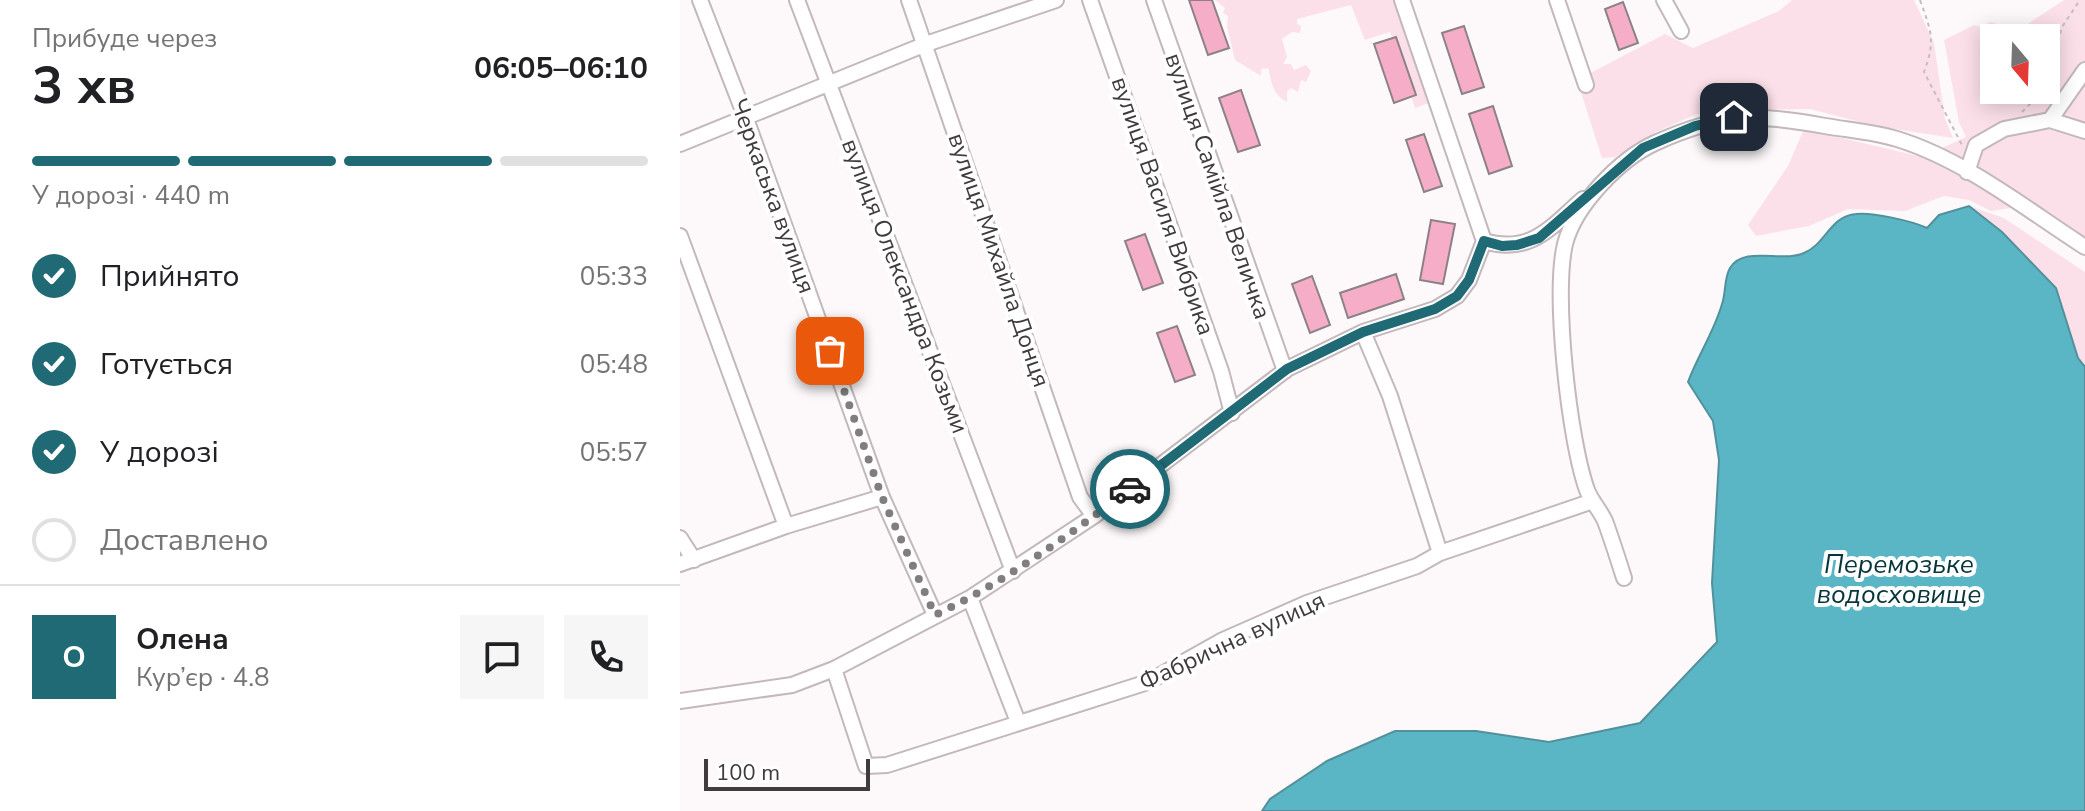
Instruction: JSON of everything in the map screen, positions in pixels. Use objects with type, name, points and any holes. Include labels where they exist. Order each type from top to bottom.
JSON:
[{"type":"street","name":"Черкаська вулиця","points":[[700,0],[882,497],[935,615]]},
{"type":"street","name":"вулиця Олександра Козьми","points":[[797,0],[1013,571]]},
{"type":"street","name":"вулиця Михайла Донця","points":[[909,0],[1080,497],[1094,516]]},
{"type":"street","points":[[680,144],[926,44],[1056,0]]},
{"type":"street","name":"вулиця Василя Вибрика","points":[[1090,0],[1221,371],[1232,413]]},
{"type":"street","name":"вулиця Самійла Величка","points":[[1154,0],[1278,359],[1285,371]]},
{"type":"street","points":[[680,701],[792,685],[834,669],[970,598],[1013,571],[1094,516],[1285,371],[1363,332],[1435,309],[1457,296],[1469,280],[1484,241],[1402,0]]},
{"type":"street","points":[[1557,0],[1586,85]]},
{"type":"street","points":[[1664,0],[1681,31]]},
{"type":"street","points":[[2050,120],[2085,70]]},
{"type":"street","points":[[1484,241],[1502,246],[1539,238],[1643,148],[1695,126],[1734,117],[1779,118],[1896,139],[1968,169],[2085,247]]},
{"type":"street","points":[[1968,169],[1976,145],[2004,129],[2050,120],[2085,131]]},
{"type":"street","points":[[1606,178],[1576,220],[1565,245],[1561,303],[1572,412],[1587,489],[1604,519],[1624,578]]},
{"type":"street","points":[[680,236],[786,526]]},
{"type":"street","points":[[1363,332],[1390,396],[1440,553]]},
{"type":"street","points":[[680,538],[687,562],[786,526],[882,497]]},
{"type":"street","name":"Фабрична вулиця","points":[[834,669],[866,766],[887,765],[1148,682],[1221,641],[1293,609],[1417,566],[1440,553],[1593,501]]},
{"type":"street","points":[[970,598],[1018,722]]},
{"type":"path","points":[[1920,0],[1933,31],[1932,48],[1924,72],[1965,149],[1968,169]]},
{"type":"path","points":[[2060,34],[2080,0]]},
{"type":"path","points":[[2004,129],[2030,104]]},
{"type":"shaded area","points":[[1215,0],[1398,0],[1431,102],[1415,108],[1390,32],[1365,40],[1351,5],[1297,19],[1297,24],[1301,26],[1300,33],[1292,32],[1282,39],[1287,57],[1283,64],[1291,64],[1294,70],[1306,65],[1311,71],[1306,82],[1301,80],[1298,92],[1291,88],[1287,92],[1287,102],[1275,91],[1268,68],[1261,69],[1261,76],[1235,60],[1227,27],[1228,16],[1223,13],[1225,8]]},
{"type":"shaded area","points":[[1792,0],[1914,0],[1934,43],[1945,119],[1953,138],[1875,126],[1810,109],[1740,110],[1697,114],[1656,132],[1615,157],[1602,158],[1577,80],[1665,34],[1693,48],[1779,11]]},
{"type":"shaded area","points":[[2064,0],[2085,0],[2085,241],[1984,171],[1938,150],[1966,137],[1959,122],[1944,40],[1974,25],[1980,27],[1980,104],[2060,104],[2060,24],[2028,24]]},
{"type":"shaded area","points":[[1804,129],[1935,160],[1973,181],[2011,208],[1991,211],[1969,200],[1944,196],[1905,211],[1848,209],[1809,226],[1756,236],[1748,225],[1788,166]]},
{"type":"shaded area","points":[[1969,206],[2004,218],[2085,272],[2085,367]]},
{"type":"water","name":"Перемозьке водосховище","points":[[1969,206],[2002,232],[2056,288],[2078,358],[2085,367],[2085,811],[1262,811],[1270,799],[1327,761],[1395,731],[1476,731],[1549,742],[1640,723],[1717,642],[1712,583],[1719,460],[1713,421],[1688,382],[1719,314],[1730,268],[1745,257],[1804,253],[1847,216],[1882,216],[1927,228],[1939,215]]},
{"type":"building","points":[[1189,0],[1212,0],[1229,48],[1208,55]]},
{"type":"building","points":[[1623,2],[1638,43],[1619,50],[1605,9]]},
{"type":"building","points":[[1464,26],[1484,87],[1462,94],[1442,33]]},
{"type":"building","points":[[1396,37],[1416,95],[1394,103],[1374,44]]},
{"type":"building","points":[[1241,90],[1260,145],[1238,152],[1219,98]]},
{"type":"building","points":[[1493,106],[1512,166],[1489,174],[1469,114]]},
{"type":"building","points":[[1424,134],[1442,186],[1424,192],[1406,140]]},
{"type":"building","points":[[1431,220],[1455,224],[1443,284],[1420,280]]},
{"type":"building","points":[[1145,234],[1163,283],[1143,290],[1125,241]]},
{"type":"building","points":[[1396,274],[1404,299],[1348,318],[1340,293]]},
{"type":"building","points":[[1312,276],[1330,325],[1310,333],[1292,284]]},
{"type":"building","points":[[1177,326],[1195,375],[1175,382],[1157,333]]},
{"type":"way so far","points":[[830,351],[882,497],[935,615],[1013,571],[1130,489]]},
{"type":"route","points":[[1130,489],[1287,369],[1363,332],[1435,309],[1457,296],[1469,280],[1484,241],[1502,246],[1539,238],[1623,162],[1643,148],[1695,126],[1734,117]]}]
